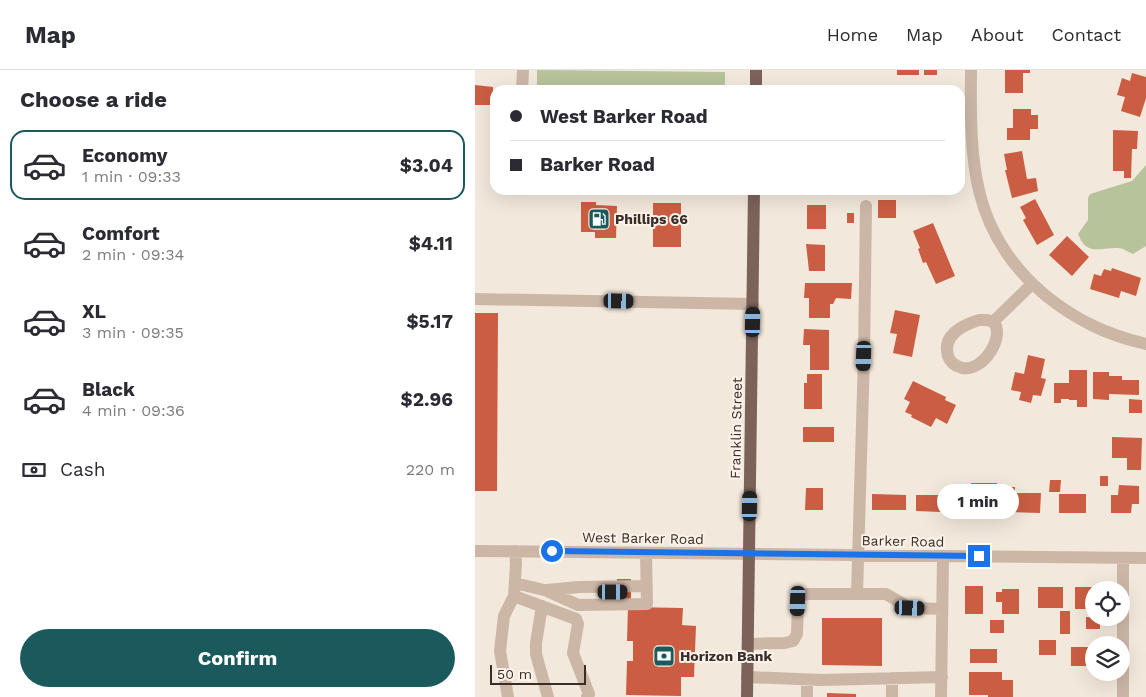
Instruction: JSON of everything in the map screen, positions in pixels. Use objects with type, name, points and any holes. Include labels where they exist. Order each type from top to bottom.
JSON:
[{"type":"main road","points":[[755,85],[756,70]]},
{"type":"main road","name":"Franklin Street","points":[[747,697],[754,195]]},
{"type":"street","points":[[522,85],[523,70]]},
{"type":"street","points":[[971,70],[972,149],[978,186],[990,225],[1007,256],[1032,284],[1059,306],[1087,324],[1120,338],[1146,344]]},
{"type":"street","points":[[857,594],[866,206]]},
{"type":"street","points":[[993,322],[1032,284]]},
{"type":"street","points":[[475,299],[753,304]]},
{"type":"street","name":"West Barker Road","points":[[475,551],[750,554]]},
{"type":"street","points":[[508,697],[500,651],[504,616],[514,590],[515,551]]},
{"type":"street","points":[[545,590],[578,605],[647,604],[647,553]]},
{"type":"street","name":"Barker Road","points":[[750,554],[1146,558]]},
{"type":"street","points":[[941,697],[943,556]]},
{"type":"street","points":[[1123,558],[1123,697]]},
{"type":"street","points":[[514,590],[579,587],[647,592]]},
{"type":"street","points":[[514,590],[542,606],[576,619],[578,624],[573,654],[589,694],[587,697]]},
{"type":"street","points":[[748,644],[793,641],[797,634],[798,601],[801,595],[886,594],[910,608],[942,609]]},
{"type":"street","points":[[542,606],[536,654],[548,697]]},
{"type":"street","points":[[747,677],[807,680],[942,677]]},
{"type":"street","points":[[891,697],[893,678]]},
{"type":"street","points":[[807,680],[807,697]]},
{"type":"green space","points":[[537,70],[725,72],[725,85],[537,85]]},
{"type":"green space","points":[[1146,165],[1146,246],[1133,254],[1120,248],[1095,249],[1086,246],[1078,234],[1088,220],[1088,198],[1090,194],[1132,181]]},
{"type":"building","points":[[897,70],[919,70],[919,75],[897,75]]},
{"type":"building","points":[[924,70],[937,70],[937,75],[924,75]]},
{"type":"building","points":[[1005,70],[1030,70],[1030,73],[1023,73],[1023,93],[1005,93]]},
{"type":"building","points":[[1132,73],[1146,77],[1146,98],[1140,117],[1121,111],[1125,97],[1117,95],[1122,78],[1130,81]]},
{"type":"building","points":[[475,85],[490,87],[490,105],[475,105]]},
{"type":"building","points":[[1013,109],[1031,109],[1031,115],[1038,115],[1038,129],[1030,129],[1030,140],[1007,140],[1007,128],[1013,128]]},
{"type":"building","points":[[1113,130],[1138,131],[1137,149],[1132,149],[1131,178],[1124,178],[1124,171],[1113,171]]},
{"type":"building","points":[[1022,151],[1027,179],[1036,178],[1038,191],[1012,198],[1005,170],[1007,170],[1004,154]]},
{"type":"building","points":[[1035,199],[1054,235],[1037,245],[1023,220],[1026,218],[1020,207]]},
{"type":"building","points":[[878,200],[896,200],[896,218],[878,218]]},
{"type":"building","name":"Phillips 66","points":[[581,202],[596,202],[596,205],[617,206],[616,238],[595,238],[595,232],[581,232]]},
{"type":"building","points":[[653,203],[681,203],[681,247],[653,247]]},
{"type":"building","points":[[807,205],[826,205],[826,229],[807,229]]},
{"type":"building","points":[[847,213],[854,213],[854,223],[847,223]]},
{"type":"building","points":[[933,223],[955,276],[936,284],[926,262],[923,263],[918,249],[920,248],[913,231]]},
{"type":"building","points":[[1067,236],[1089,257],[1072,276],[1049,255]]},
{"type":"building","points":[[806,244],[825,245],[825,271],[809,271]]},
{"type":"building","points":[[1112,268],[1141,278],[1136,296],[1121,291],[1119,298],[1090,289],[1094,274],[1101,276],[1104,269],[1111,271]]},
{"type":"building","points":[[805,283],[852,283],[851,299],[836,298],[833,304],[830,304],[830,318],[809,318],[809,298],[804,298]]},
{"type":"building","points":[[895,310],[920,315],[912,357],[893,353],[897,334],[890,333]]},
{"type":"building","points":[[475,313],[498,313],[497,491],[475,491]]},
{"type":"building","points":[[804,329],[829,330],[829,370],[810,370],[810,345],[803,345]]},
{"type":"building","points":[[1028,355],[1045,359],[1041,378],[1046,379],[1041,396],[1033,395],[1031,403],[1019,400],[1021,392],[1011,390],[1015,372],[1024,374]]},
{"type":"building","points":[[1069,370],[1087,370],[1087,407],[1077,407],[1077,400],[1069,399],[1061,399],[1061,403],[1054,403],[1054,383],[1069,383]]},
{"type":"building","points":[[1093,372],[1109,372],[1109,376],[1122,376],[1122,380],[1139,380],[1139,395],[1109,394],[1109,400],[1093,399]]},
{"type":"building","points":[[807,374],[822,374],[822,409],[804,409],[804,383],[807,383]]},
{"type":"building","points":[[913,381],[946,397],[945,400],[956,405],[947,424],[936,418],[931,427],[905,412],[910,402],[904,399]]},
{"type":"building","points":[[1129,399],[1142,400],[1142,413],[1129,413]]},
{"type":"building","points":[[803,427],[834,427],[834,442],[803,442]]},
{"type":"building","points":[[1112,437],[1142,438],[1141,470],[1127,470],[1127,458],[1112,458]]},
{"type":"building","points":[[1100,476],[1108,476],[1108,486],[1100,486]]},
{"type":"building","points":[[1050,480],[1061,480],[1060,492],[1049,492]]},
{"type":"building","points":[[971,483],[997,483],[997,502],[985,502],[985,511],[960,511],[960,496],[971,496]]},
{"type":"building","points":[[1119,485],[1139,486],[1139,504],[1132,504],[1131,513],[1111,513],[1111,495],[1118,495]]},
{"type":"building","points":[[1005,487],[1015,487],[1015,493],[1041,493],[1040,513],[1005,512]]},
{"type":"building","points":[[806,488],[823,488],[823,510],[805,510]]},
{"type":"building","points":[[872,494],[906,495],[906,510],[872,510]]},
{"type":"building","points":[[1059,494],[1086,494],[1086,513],[1059,513]]},
{"type":"building","points":[[916,495],[951,495],[951,510],[941,510],[941,512],[916,511]]},
{"type":"building","name":"Horizon Bank","points":[[617,579],[631,579],[631,607],[683,608],[682,625],[696,626],[694,677],[681,677],[681,696],[626,695],[627,661],[633,661],[633,641],[627,641],[628,607],[617,607]]},
{"type":"building","points":[[965,586],[983,586],[983,614],[965,614]]},
{"type":"building","points":[[1038,587],[1063,587],[1063,608],[1038,608]]},
{"type":"building","points":[[1075,587],[1085,587],[1085,609],[1075,609]]},
{"type":"building","points":[[1002,589],[1019,589],[1019,614],[1002,614],[1002,602],[996,602],[996,592],[1002,592]]},
{"type":"building","points":[[1060,611],[1070,611],[1070,634],[1060,634]]},
{"type":"building","points":[[822,618],[882,618],[882,666],[822,665]]},
{"type":"building","points":[[990,620],[1004,620],[1004,633],[990,633]]},
{"type":"building","points":[[1086,626],[1100,626],[1100,629],[1086,629]]},
{"type":"building","points":[[1039,640],[1056,640],[1056,655],[1039,655]]},
{"type":"building","points":[[1071,647],[1085,647],[1085,666],[1071,666]]},
{"type":"building","points":[[970,649],[997,649],[997,663],[970,663]]},
{"type":"building","points":[[969,672],[1002,672],[1002,680],[1013,680],[1013,697],[969,695]]},
{"type":"building","points":[[827,693],[856,694],[856,697],[827,697]]},
{"type":"place","name":"Phillips 66","points":[[599,219]]},
{"type":"place","name":"Horizon Bank","points":[[664,656]]},
{"type":"route","points":[[552,551],[979,556]]}]
